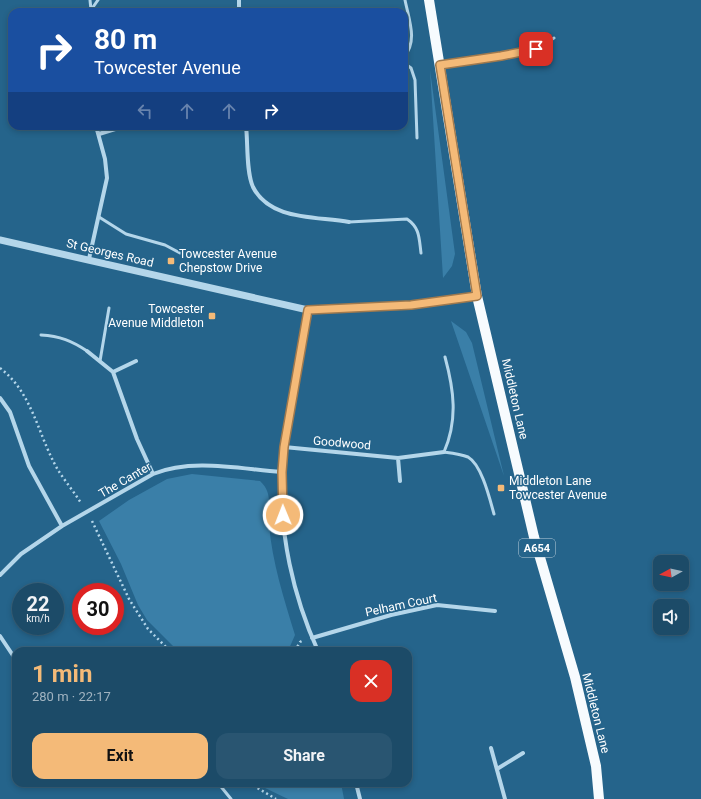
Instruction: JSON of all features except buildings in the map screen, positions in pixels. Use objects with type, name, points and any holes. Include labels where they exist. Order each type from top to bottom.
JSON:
[{"type":"main road","name":"Middleton Lane","points":[[429,0],[477,296],[534,537],[575,677],[596,766],[599,799]]},
{"type":"street","points":[[89,259],[107,178],[105,159],[98,130]]},
{"type":"street","points":[[99,134],[112,130]]},
{"type":"street","points":[[246,130],[250,173],[253,186],[264,201],[282,212],[349,222]]},
{"type":"street","name":"St Georges Road","points":[[0,240],[308,310],[411,305],[477,296]]},
{"type":"street","points":[[308,310],[284,447],[282,472],[283,515],[288,558],[296,594],[316,647]]},
{"type":"street","points":[[87,351],[113,372],[137,439],[153,474]]},
{"type":"street","points":[[113,372],[136,361]]},
{"type":"street","points":[[0,398],[10,412],[29,466],[62,526]]},
{"type":"street","name":"Goodwood","points":[[284,447],[398,458],[444,452]]},
{"type":"street","points":[[398,458],[400,481]]},
{"type":"street","name":"The Canter","points":[[0,576],[21,554],[62,526],[153,474],[165,469],[198,466],[282,472]]},
{"type":"street","name":"Pelham Court","points":[[312,638],[391,615],[437,605],[495,611]]},
{"type":"street","points":[[0,636],[12,654]]},
{"type":"street","points":[[491,748],[505,799]]},
{"type":"street","points":[[497,769],[523,754]]},
{"type":"street","points":[[357,787],[360,799]]},
{"type":"lane","points":[[408,16],[412,38],[411,49],[408,52]]},
{"type":"lane","points":[[440,65],[536,49],[554,38]]},
{"type":"lane","points":[[408,66],[411,68],[415,80],[417,138]]},
{"type":"lane","points":[[99,217],[126,234],[165,245],[180,253]]},
{"type":"lane","points":[[349,222],[407,219],[414,224],[418,230],[422,253]]},
{"type":"lane","points":[[100,361],[109,308]]},
{"type":"lane","points":[[41,335],[65,338],[87,351]]},
{"type":"lane","points":[[445,357],[454,400],[450,438],[444,452],[470,458],[476,465],[486,488],[494,514]]},
{"type":"lane","points":[[222,787],[232,799]]},
{"type":"path","points":[[256,787],[276,799]]},
{"type":"shaded area","points":[[430,70],[455,254],[452,266],[443,278]]},
{"type":"shaded area","points":[[451,321],[466,332],[472,343],[504,476]]},
{"type":"shaded area","points":[[192,474],[260,481],[264,486],[267,491],[269,501],[269,524],[273,552],[279,580],[295,635],[290,647],[174,647],[147,620],[138,605],[121,564],[99,521],[129,500],[167,479]]},
{"type":"shaded area","points":[[263,787],[342,787],[344,799],[288,799]]},
{"type":"place","name":"Towcester Avenue Chepstow Drive","points":[[171,261]]},
{"type":"place","name":"Towcester Avenue Middleton","points":[[212,316]]},
{"type":"place","name":"Middleton Lane Towcester Avenue","points":[[501,488]]},
{"type":"route","points":[[283,515],[282,472],[284,447],[308,310],[411,305],[477,296],[440,65],[536,49]]}]
